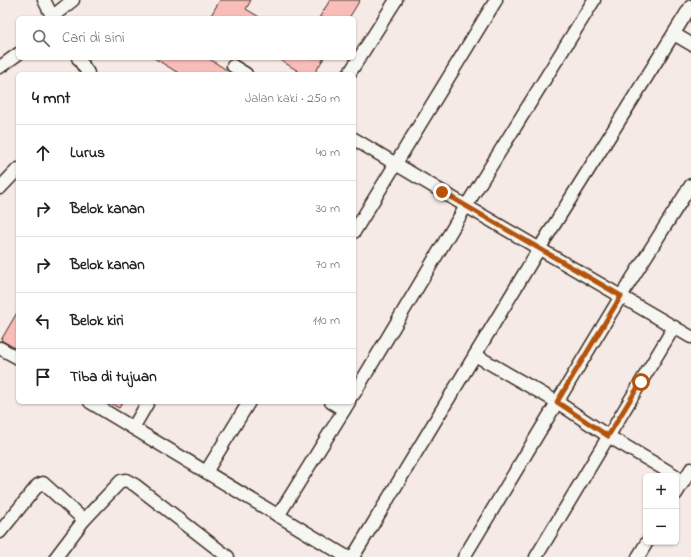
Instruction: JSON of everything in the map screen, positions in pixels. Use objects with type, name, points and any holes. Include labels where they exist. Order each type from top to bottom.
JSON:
[{"type":"street","points":[[44,0],[52,16]]},
{"type":"street","points":[[54,16],[72,0]]},
{"type":"street","points":[[351,72],[396,0]]},
{"type":"street","points":[[356,229],[496,0]]},
{"type":"street","points":[[356,391],[466,206],[594,0]]},
{"type":"street","points":[[353,557],[539,249],[691,6]]},
{"type":"street","points":[[674,34],[691,44]]},
{"type":"street","points":[[0,67],[16,55]]},
{"type":"street","points":[[79,60],[87,72]]},
{"type":"street","points":[[233,66],[243,72]]},
{"type":"street","points":[[356,140],[691,337]]},
{"type":"street","points":[[0,188],[16,171]]},
{"type":"street","points":[[464,557],[621,296],[691,185]]},
{"type":"street","points":[[536,557],[674,327]]},
{"type":"street","points":[[0,348],[16,357]]},
{"type":"street","points":[[475,355],[557,402],[608,436],[671,473]]},
{"type":"street","points":[[93,404],[347,557]]},
{"type":"street","points":[[133,428],[147,404]]},
{"type":"street","points":[[206,472],[248,404]]},
{"type":"street","points":[[278,516],[347,406]]},
{"type":"street","points":[[679,478],[691,469]]},
{"type":"street","points":[[56,557],[84,520],[121,482],[126,480],[135,485],[228,557]]},
{"type":"street","points":[[0,532],[41,483],[45,484],[84,520]]},
{"type":"street","points":[[638,557],[645,545]]},
{"type":"building","points":[[220,0],[251,0],[246,9],[258,16],[211,16]]},
{"type":"building","points":[[330,0],[360,0],[350,16],[320,16]]},
{"type":"building","points":[[157,60],[211,60],[230,72],[177,72]]},
{"type":"building","points":[[280,60],[323,60],[315,72],[300,72]]},
{"type":"building","points":[[16,314],[16,349],[1,340]]},
{"type":"building","points":[[112,404],[122,404],[119,408]]},
{"type":"route","points":[[442,192],[621,296],[557,402],[608,436],[641,382]]}]
